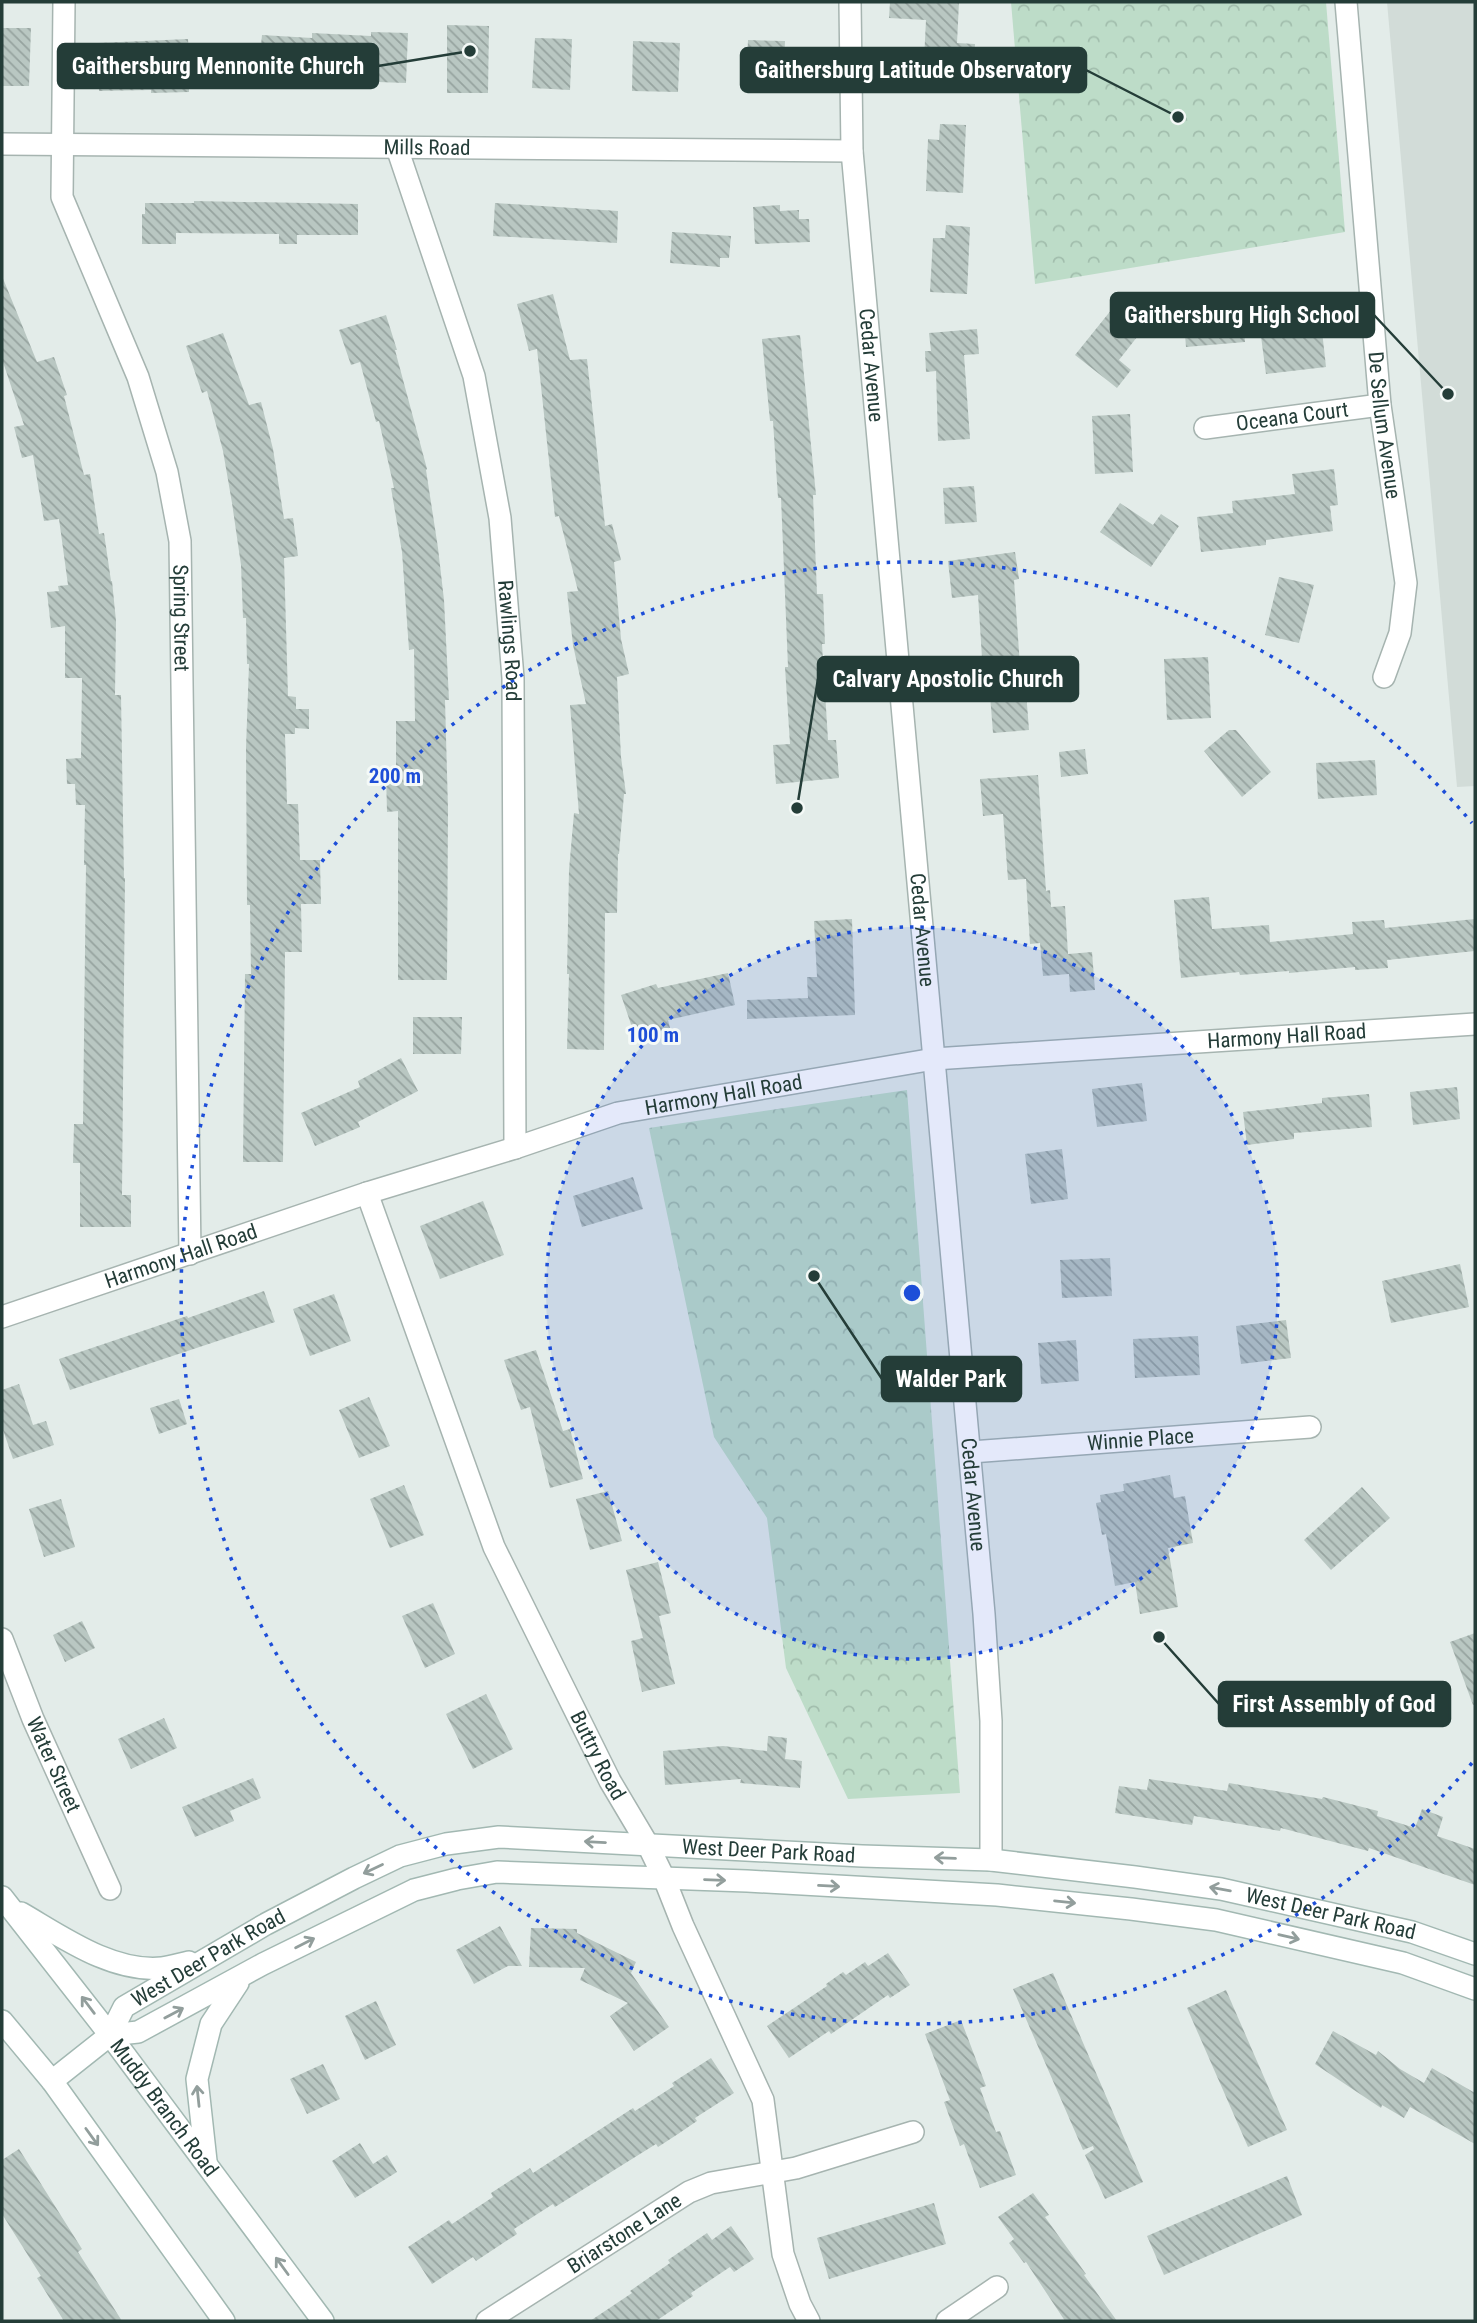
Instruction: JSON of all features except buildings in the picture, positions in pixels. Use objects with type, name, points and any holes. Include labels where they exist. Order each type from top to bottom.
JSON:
[{"type":"street","name":"Spring Street","points":[[64,2],[62,197],[138,377],[167,472],[180,541],[190,1254]]},
{"type":"street","name":"Cedar Avenue","points":[[850,2],[852,150],[971,1452],[991,1721],[991,1860]]},
{"type":"street","name":"De Sellum Avenue","points":[[1346,2],[1380,405],[1406,583],[1400,633],[1384,677]]},
{"type":"street","name":"Mills Road","points":[[2,144],[852,150]]},
{"type":"street","name":"Rawlings Road","points":[[397,148],[474,376],[500,518],[513,678],[515,1148]]},
{"type":"street","name":"Oceana Court","points":[[1205,428],[1380,405]]},
{"type":"street","name":"Harmony Hall Road","points":[[2,1317],[367,1193],[618,1113],[934,1059],[1475,1024]]},
{"type":"street","name":"Buttry Road","points":[[367,1193],[494,1547],[610,1781],[648,1845],[764,2100],[783,2254],[800,2304],[809,2321]]},
{"type":"street","name":"Winnie Place","points":[[971,1452],[1310,1427]]},
{"type":"street","name":"Water Street","points":[[2,1639],[33,1719],[110,1889]]},
{"type":"street","name":"West Deer Park Road","points":[[52,2081],[110,2035],[124,2007],[208,1957],[354,1878],[400,1857],[446,1844],[499,1837],[991,1860],[1222,1889],[1412,1932],[1475,1954]]},
{"type":"street","name":"West Deer Park Road","points":[[110,2035],[138,2032],[368,1911],[414,1890],[497,1872],[997,1895],[1216,1920],[1403,1963],[1475,1989]]},
{"type":"street","points":[[6,1902],[101,1958],[160,1968],[208,1957]]},
{"type":"street","name":"Muddy Branch Road","points":[[6,1902],[110,2035],[323,2321]]},
{"type":"street","points":[[206,2163],[197,2079],[211,2024],[244,1975]]},
{"type":"street","points":[[2,2021],[52,2081],[224,2321]]},
{"type":"street","name":"Briarstone Lane","points":[[487,2321],[689,2192],[711,2183],[796,2168],[912,2132]]},
{"type":"street","points":[[947,2321],[997,2287]]},
{"type":"shaded area","points":[[1387,2],[1475,2],[1475,786],[1457,787]]},
{"type":"green space","points":[[1011,2],[1326,2],[1345,232],[1035,284]]},
{"type":"green space","points":[[907,1090],[960,1793],[848,1799],[786,1668],[767,1518],[714,1437],[649,1128]]},
{"type":"place","name":"Gaithersburg Mennonite Church","points":[[470,51]]},
{"type":"place","name":"Gaithersburg Latitude Observatory","points":[[1178,117]]},
{"type":"place","name":"Gaithersburg High School","points":[[1448,394]]},
{"type":"place","name":"Calvary Apostolic Church","points":[[797,808]]},
{"type":"place","name":"Walder Park","points":[[814,1276]]},
{"type":"place","name":"First Assembly of God","points":[[1159,1637]]}]
